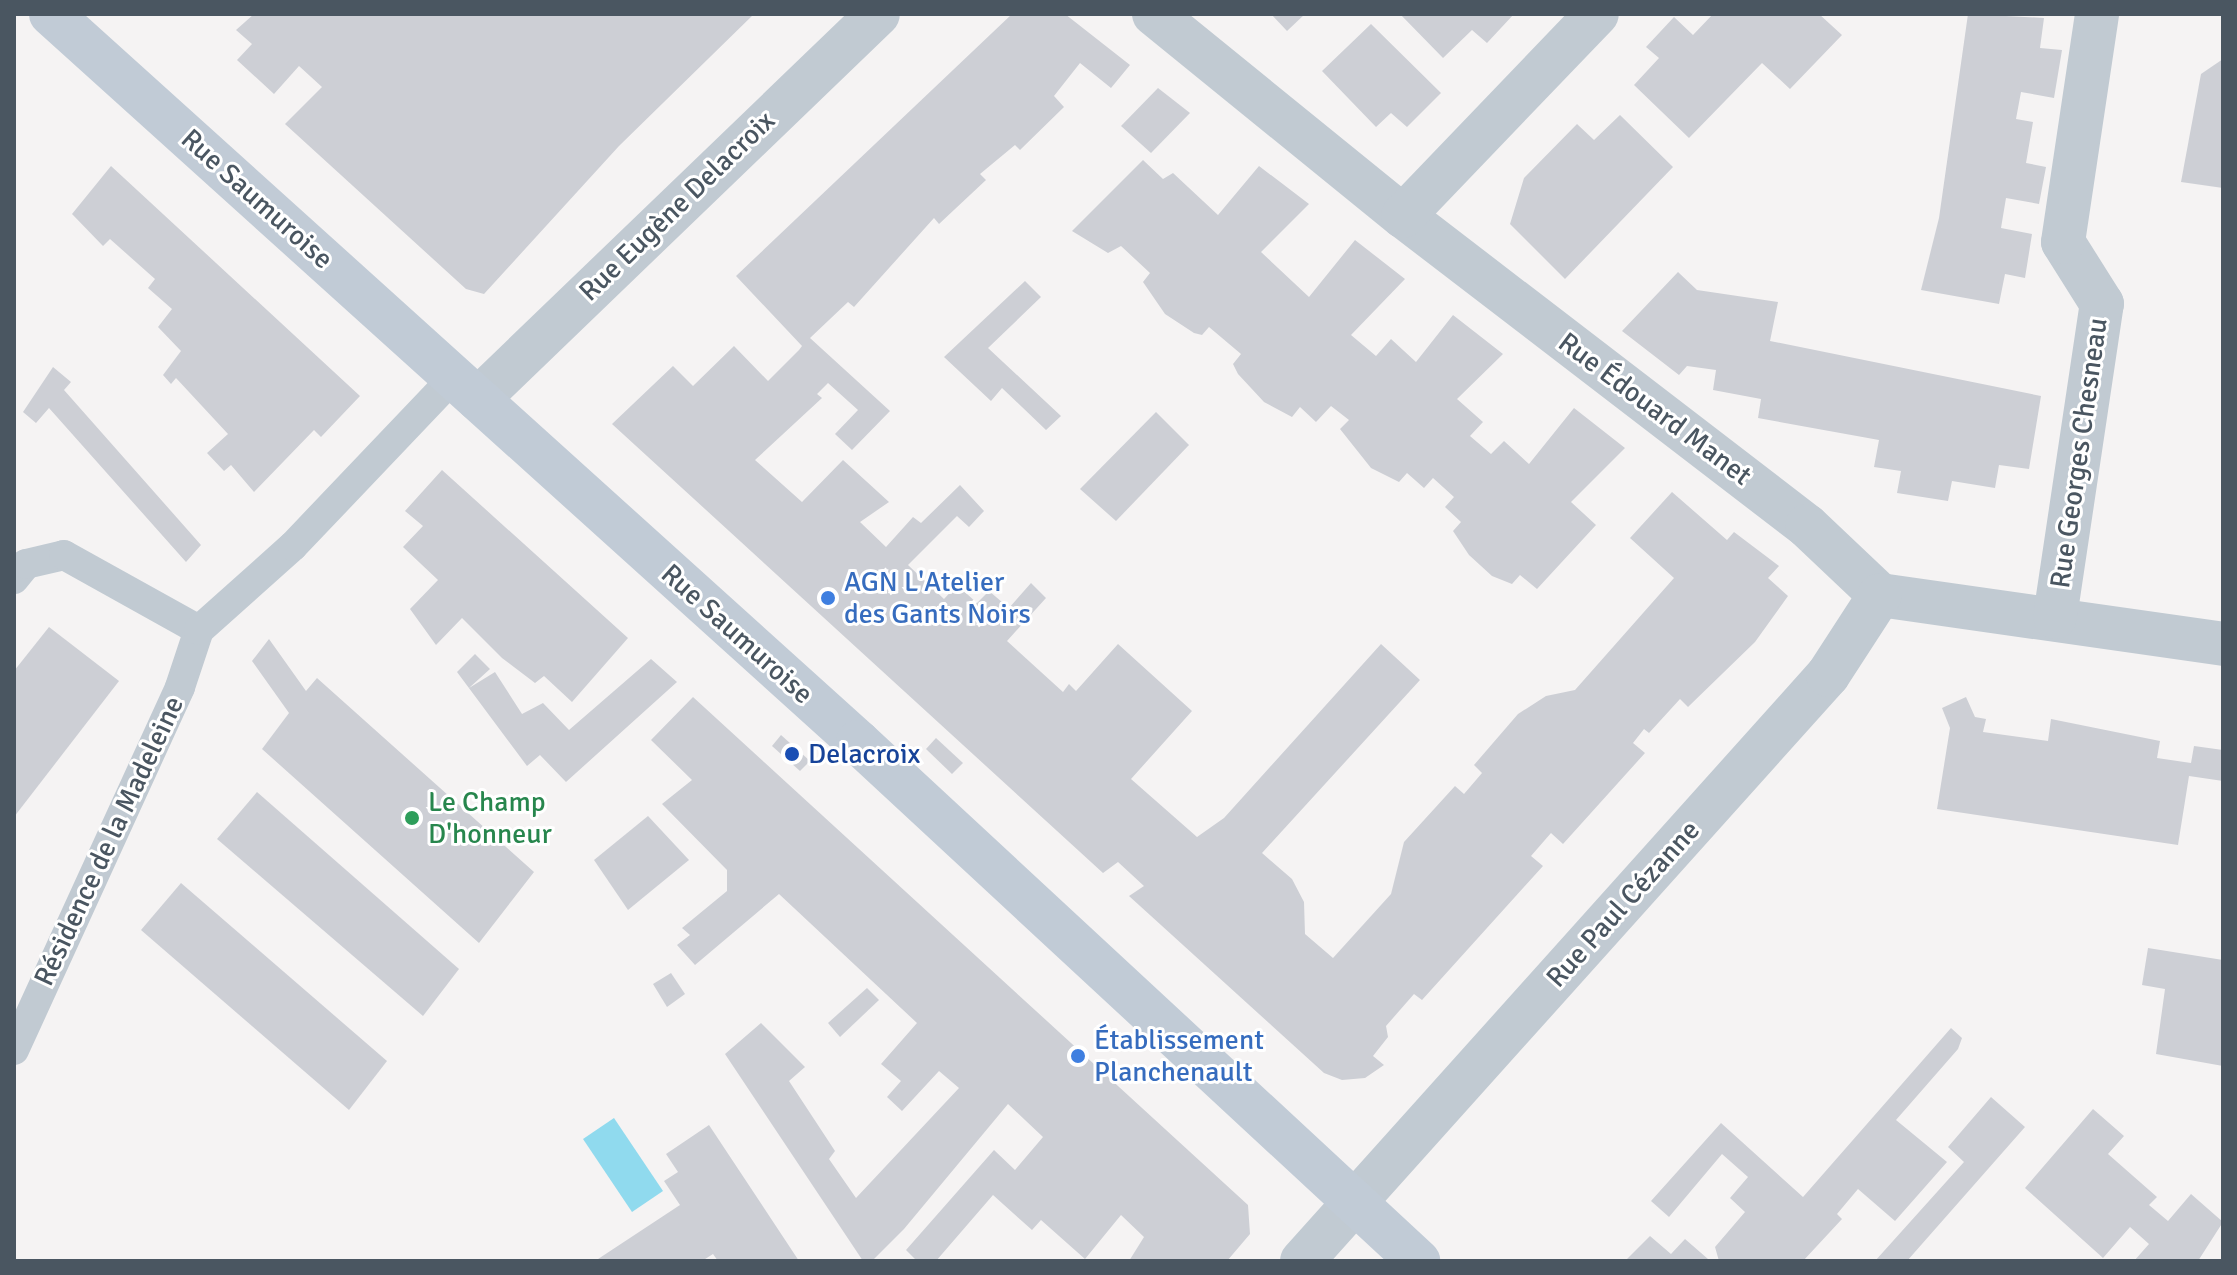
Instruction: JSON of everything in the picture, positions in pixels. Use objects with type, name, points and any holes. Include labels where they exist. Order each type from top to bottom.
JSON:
[{"type":"main road","name":"Rue Saumuroise","points":[[51,14],[466,388],[1418,1261]]},
{"type":"street","name":"Rue Eugène Delacroix","points":[[466,388],[878,14]]},
{"type":"street","name":"Rue Édouard Manet","points":[[1154,14],[1403,216],[1807,526],[1880,595]]},
{"type":"street","points":[[1403,216],[1597,14]]},
{"type":"street","name":"Rue Georges Chesneau","points":[[2055,617],[2102,304],[2063,242],[2097,14]]},
{"type":"street","points":[[1880,595],[2055,617],[2223,644]]},
{"type":"street","name":"Rue Paul Cézanne","points":[[1302,1261],[1350,1200],[1828,675],[1880,595]]},
{"type":"lane","name":"Résidence de la Madeleine","points":[[14,1050],[180,687],[199,630],[466,388]]},
{"type":"lane","points":[[14,579],[26,564],[64,555],[199,630]]},
{"type":"water","points":[[614,1118],[663,1191],[632,1212],[583,1139]]},
{"type":"building","points":[[254,14],[754,14],[619,146],[484,294],[466,289],[285,124],[322,87],[299,66],[274,94],[237,60],[252,44],[236,30]]},
{"type":"building","points":[[1012,14],[1065,14],[1130,65],[1111,88],[1080,63],[1054,96],[1064,107],[1020,150],[1015,145],[980,174],[986,180],[939,224],[934,218],[854,307],[848,302],[810,338],[890,411],[852,450],[835,434],[858,410],[828,383],[817,394],[822,398],[755,460],[802,502],[843,460],[889,502],[860,522],[886,547],[913,517],[921,523],[960,485],[984,511],[969,527],[957,516],[908,565],[944,599],[957,585],[977,603],[989,591],[1009,608],[1031,583],[1046,598],[1007,641],[1063,692],[1069,684],[1076,691],[1118,644],[1192,711],[1131,779],[1197,837],[1224,818],[1381,644],[1420,680],[1262,853],[1292,879],[1304,902],[1305,934],[1333,958],[1391,894],[1404,842],[1455,786],[1464,794],[1482,773],[1474,765],[1518,714],[1546,696],[1575,690],[1674,578],[1630,538],[1672,492],[1727,540],[1734,532],[1779,566],[1768,578],[1788,596],[1755,642],[1688,707],[1680,699],[1649,733],[1644,729],[1633,743],[1645,753],[1563,844],[1551,833],[1531,856],[1543,866],[1422,1000],[1414,994],[1386,1026],[1388,1037],[1373,1056],[1384,1065],[1365,1078],[1342,1080],[1324,1073],[1129,896],[1144,886],[1118,862],[1103,873],[612,424],[673,366],[693,386],[734,346],[768,381],[799,350],[802,346],[736,276]]},
{"type":"building","points":[[1271,14],[1305,14],[1287,31]]},
{"type":"building","points":[[1400,14],[1514,14],[1487,43],[1472,30],[1443,58]]},
{"type":"building","points":[[1713,14],[1819,14],[1842,35],[1790,89],[1762,63],[1689,138],[1634,85],[1659,58],[1646,47],[1674,17],[1693,35]]},
{"type":"building","points":[[1968,14],[2044,18],[2040,48],[2062,50],[2054,98],[2021,92],[2016,119],[2033,122],[2026,163],[2046,167],[2039,204],[2006,198],[2001,228],[2032,234],[2025,278],[2005,274],[1999,304],[1921,290],[1939,218]]},
{"type":"building","points":[[1371,24],[1441,93],[1407,127],[1391,113],[1376,127],[1322,71]]},
{"type":"building","points":[[2223,59],[2223,188],[2181,182],[2201,74]]},
{"type":"building","points":[[1158,88],[1190,113],[1151,153],[1121,126]]},
{"type":"building","points":[[1620,115],[1673,167],[1565,279],[1510,224],[1524,178],[1577,124],[1594,140]]},
{"type":"building","points":[[1143,160],[1163,179],[1173,173],[1218,215],[1259,166],[1309,204],[1261,252],[1309,297],[1355,240],[1405,279],[1351,335],[1376,356],[1391,339],[1416,362],[1453,315],[1503,354],[1457,399],[1483,422],[1470,436],[1491,454],[1504,441],[1529,464],[1574,408],[1625,448],[1571,502],[1596,525],[1537,589],[1520,575],[1512,584],[1492,576],[1469,555],[1453,531],[1461,522],[1445,507],[1454,497],[1433,478],[1424,488],[1407,473],[1399,482],[1371,468],[1340,429],[1349,420],[1331,406],[1316,422],[1300,407],[1292,417],[1264,402],[1238,374],[1233,364],[1241,354],[1209,327],[1202,335],[1194,333],[1165,314],[1143,282],[1150,273],[1121,246],[1108,253],[1072,231]]},
{"type":"building","points":[[111,166],[360,396],[321,437],[314,430],[254,492],[231,465],[224,471],[207,453],[228,434],[176,378],[171,384],[163,375],[181,351],[158,327],[172,309],[148,288],[155,279],[110,239],[103,246],[72,214]]},
{"type":"building","points":[[1678,272],[1697,290],[1778,302],[1770,341],[2041,396],[2029,469],[1999,465],[1995,488],[1952,481],[1948,501],[1897,493],[1901,471],[1874,467],[1879,440],[1758,418],[1761,399],[1713,390],[1716,370],[1687,366],[1679,375],[1622,331]]},
{"type":"building","points":[[1025,281],[1041,297],[988,348],[1061,416],[1046,430],[1002,388],[991,401],[944,357]]},
{"type":"building","points":[[53,367],[71,382],[64,390],[201,545],[186,562],[49,408],[36,423],[23,412]]},
{"type":"building","points":[[1156,412],[1189,445],[1116,521],[1080,489]]},
{"type":"building","points":[[442,470],[628,638],[572,702],[544,676],[535,683],[502,658],[462,618],[436,645],[410,609],[438,580],[403,547],[423,526],[405,511]]},
{"type":"building","points":[[49,627],[119,681],[14,817],[14,671]]},
{"type":"building","points":[[269,639],[306,691],[317,678],[534,872],[479,943],[262,749],[289,713],[252,661]]},
{"type":"building","points":[[475,654],[490,669],[469,688],[495,672],[522,714],[543,703],[569,730],[651,659],[677,682],[566,782],[540,755],[527,766],[457,672]]},
{"type":"building","points":[[693,697],[1248,1205],[1250,1234],[1227,1261],[1129,1261],[1144,1237],[1121,1215],[1085,1259],[1041,1220],[1032,1230],[993,1195],[936,1261],[917,1261],[906,1250],[994,1150],[1015,1170],[1043,1137],[1008,1104],[904,1229],[872,1261],[863,1261],[725,1054],[761,1023],[805,1067],[789,1081],[835,1151],[829,1159],[856,1198],[959,1088],[939,1071],[902,1111],[887,1097],[901,1081],[881,1064],[917,1023],[779,894],[695,965],[677,945],[690,935],[682,928],[727,891],[727,870],[662,804],[692,780],[651,740]]},
{"type":"building","points":[[1966,697],[1975,717],[1986,719],[1983,732],[2048,741],[2051,719],[2160,741],[2157,758],[2191,763],[2194,746],[2223,750],[2223,781],[2189,776],[2178,845],[1937,809],[1950,728],[1942,708]]},
{"type":"building","points":[[781,735],[810,761],[800,771],[772,746]]},
{"type":"building","points":[[936,738],[963,763],[952,774],[926,749]]},
{"type":"building","points":[[257,792],[459,969],[423,1016],[217,839]]},
{"type":"building","points":[[648,816],[689,860],[628,910],[594,860]]},
{"type":"building","points":[[181,883],[387,1061],[349,1110],[141,930]]},
{"type":"building","points":[[2148,948],[2223,960],[2223,1066],[2156,1054],[2165,989],[2142,985]]},
{"type":"building","points":[[671,973],[685,994],[667,1007],[653,984]]},
{"type":"building","points":[[867,988],[879,1000],[840,1037],[828,1023]]},
{"type":"building","points":[[1951,1028],[1962,1038],[1958,1049],[1896,1120],[1947,1162],[1895,1221],[1858,1189],[1837,1214],[1842,1219],[1803,1261],[1719,1261],[1715,1247],[1745,1212],[1730,1198],[1748,1177],[1722,1154],[1669,1217],[1651,1201],[1721,1123],[1803,1197]]},
{"type":"building","points":[[1991,1097],[2025,1127],[1907,1261],[1875,1261],[1964,1162],[1948,1147]]},
{"type":"building","points":[[2093,1109],[2124,1136],[2108,1154],[2157,1197],[2149,1205],[2168,1221],[2191,1194],[2223,1222],[2198,1261],[2134,1261],[2149,1244],[2130,1227],[2103,1258],[2025,1188]]},
{"type":"building","points":[[709,1125],[799,1261],[718,1261],[713,1254],[702,1261],[595,1261],[680,1205],[664,1181],[678,1172],[666,1154]]},
{"type":"building","points":[[1650,1236],[1671,1254],[1685,1239],[1708,1259],[1625,1261]]},
{"type":"place","name":"AGN L'Atelier des Gants Noirs","points":[[828,598]]},
{"type":"place","name":"Delacroix","points":[[792,754]]},
{"type":"place","name":"Le Champ D'honneur","points":[[412,818]]},
{"type":"place","name":"Établissement Planchenault","points":[[1078,1056]]}]
